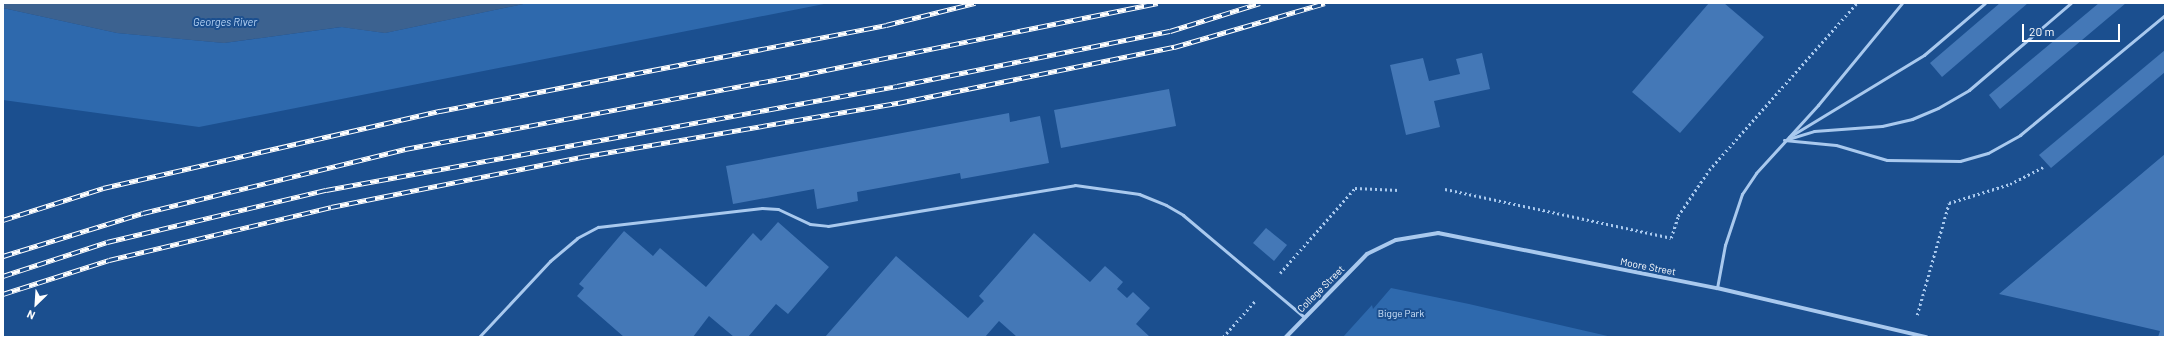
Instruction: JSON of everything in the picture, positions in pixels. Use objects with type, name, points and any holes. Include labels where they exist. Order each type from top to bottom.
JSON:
[{"type":"street","name":"Moore Street","points":[[1368,254],[1396,240],[1438,233],[1717,288],[1926,337]]},
{"type":"street","name":"College Street","points":[[1286,337],[1304,317],[1368,254]]},
{"type":"lane","points":[[1717,288],[1725,246],[1742,194],[1756,173],[1784,140],[1818,105],[1902,3]]},
{"type":"lane","points":[[1784,140],[1924,55],[1985,3]]},
{"type":"lane","points":[[1784,140],[1814,130],[1882,126],[1912,119],[1938,108],[1969,90],[2071,3]]},
{"type":"lane","points":[[1784,140],[1836,145],[1887,160],[1960,161],[1988,153],[2020,135],[2165,15]]},
{"type":"lane","points":[[479,337],[550,261],[577,238],[598,227],[762,208],[778,209],[810,224],[828,226],[1075,185],[1139,194],[1166,205],[1183,216],[1304,317]]},
{"type":"path","points":[[1445,189],[1671,238],[1678,216],[1709,170],[1857,3]]},
{"type":"path","points":[[1910,334],[1923,297],[1949,203],[2010,184],[2043,167]]},
{"type":"path","points":[[1222,337],[1355,188],[1399,190]]},
{"type":"green space","points":[[528,3],[829,3],[199,127],[3,100],[3,8],[117,33],[224,43],[342,27],[385,33]]},
{"type":"green space","name":"Bigge Park","points":[[1391,288],[1469,304],[1612,337],[1343,337],[1372,305],[1373,309]]},
{"type":"water","name":"Georges River","points":[[3,3],[528,3],[385,33],[341,27],[224,43],[117,33],[3,8]]},
{"type":"building","points":[[1709,3],[1724,3],[1764,37],[1680,133],[1632,92]]},
{"type":"building","points":[[2000,3],[2028,3],[1942,77],[1930,63]]},
{"type":"building","points":[[2099,3],[2126,3],[2000,109],[1989,95]]},
{"type":"building","points":[[2165,50],[2165,72],[2051,168],[2039,155]]},
{"type":"building","points":[[1482,53],[1490,89],[1434,101],[1440,127],[1406,135],[1390,65],[1423,58],[1429,81],[1460,74],[1456,59]]},
{"type":"building","points":[[1169,89],[1176,126],[1061,148],[1054,110]]},
{"type":"building","points":[[1009,113],[1010,122],[1040,116],[1049,163],[961,179],[960,173],[857,192],[858,201],[817,209],[814,189],[733,204],[726,166]]},
{"type":"building","points":[[2165,154],[2165,337],[2158,337],[2160,331],[1999,294]]},
{"type":"building","points":[[778,222],[829,267],[788,314],[776,304],[748,337],[734,337],[709,316],[693,337],[624,337],[577,296],[584,288],[579,284],[624,231],[653,256],[660,248],[706,287],[753,233],[761,241]]},
{"type":"building","points":[[1266,228],[1287,245],[1274,261],[1253,243]]},
{"type":"building","points":[[1034,233],[1090,282],[1105,266],[1123,282],[1117,289],[1127,298],[1133,292],[1150,308],[1136,324],[1150,337],[1017,337],[999,321],[985,337],[825,337],[896,256],[968,318],[984,301],[979,296]]},
{"type":"railway","points":[[3,220],[103,188],[440,111],[886,25],[975,3]]},
{"type":"railway","points":[[3,256],[143,213],[405,149],[791,77],[1158,3]]},
{"type":"railway","points":[[3,276],[107,242],[326,190],[897,86],[1170,31],[1260,3]]},
{"type":"railway","points":[[3,294],[109,260],[331,207],[581,157],[898,103],[1174,47],[1325,3]]}]
